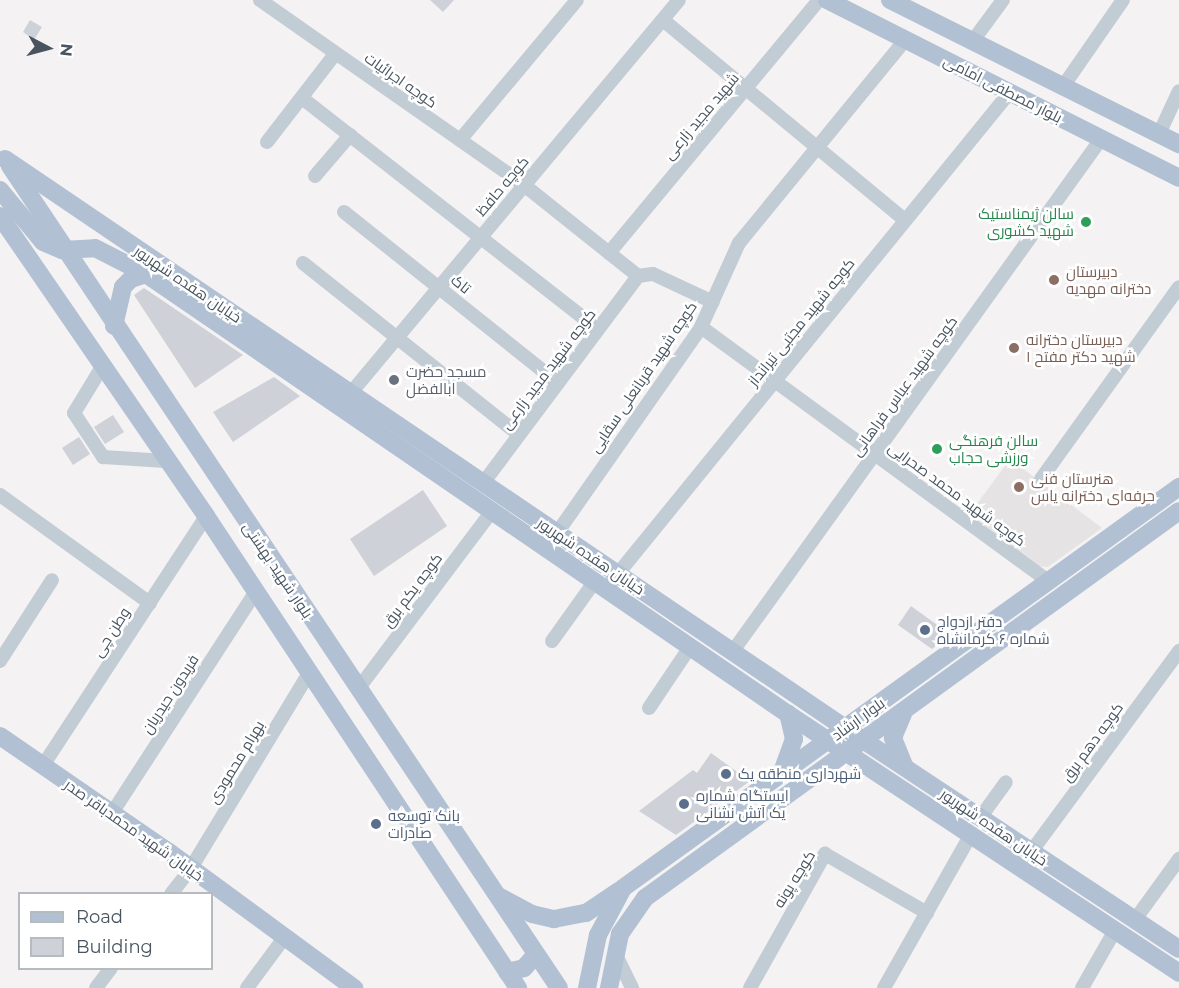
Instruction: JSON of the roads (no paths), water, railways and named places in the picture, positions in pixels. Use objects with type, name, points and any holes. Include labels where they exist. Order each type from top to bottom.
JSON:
[{"type":"main road","name":"بلوار مصطفی امامی","points":[[827,0],[1179,178]]},
{"type":"main road","name":"بلوار مصطفی امامی","points":[[890,0],[1062,88],[1179,144]]},
{"type":"main road","name":"بلوار شهید بهشتی","points":[[3,155],[62,250],[559,988]]},
{"type":"main road","name":"خیابان هفده شهریور","points":[[3,155],[350,394],[484,482],[845,728],[1179,949]]},
{"type":"main road","points":[[0,190],[35,235],[62,250]]},
{"type":"main road","name":"بلوار شهید بهشتی","points":[[0,216],[166,461],[206,516],[518,988]]},
{"type":"main road","name":"خیابان هفده شهریور","points":[[62,250],[95,249],[146,274],[788,714],[1179,974]]},
{"type":"main road","points":[[114,326],[117,299],[123,287],[131,279],[146,274]]},
{"type":"main road","name":"بلوار ارشاد","points":[[587,988],[598,935],[623,888],[1179,487]]},
{"type":"main road","name":"بلوار ارشاد","points":[[609,988],[615,950],[629,917],[645,898],[1179,511]]},
{"type":"main road","points":[[905,711],[893,738],[905,767]]},
{"type":"main road","points":[[781,773],[794,739],[788,714]]},
{"type":"main road","name":"خیابان شهید محمدباقر صدر","points":[[0,736],[191,868],[354,988]]},
{"type":"main road","points":[[711,825],[723,842]]},
{"type":"main road","points":[[495,892],[532,914],[554,919],[586,913],[623,888]]},
{"type":"main road","points":[[507,972],[524,968],[536,954]]},
{"type":"street","name":"کوچه اجرائیات","points":[[260,0],[524,185],[638,276]]},
{"type":"street","points":[[460,140],[577,0]]},
{"type":"street","name":"کوچه حافظ","points":[[350,394],[680,0]]},
{"type":"street","name":"شهید مجید زارعی","points":[[609,253],[819,0]]},
{"type":"street","points":[[972,42],[1003,0]]},
{"type":"street","points":[[1062,88],[1123,0]]},
{"type":"street","points":[[663,20],[906,220]]},
{"type":"street","name":"کوچه شهید قربانعلی سقایی","points":[[557,533],[701,327],[713,302],[720,279],[739,243],[905,40]]},
{"type":"street","points":[[267,142],[335,54]]},
{"type":"street","points":[[1159,134],[1179,91]]},
{"type":"street","name":"کوچه شهید مجتبی تیرانداز","points":[[552,641],[601,585],[618,574],[1010,92]]},
{"type":"street","points":[[302,98],[598,329]]},
{"type":"street","points":[[315,176],[350,135]]},
{"type":"street","name":"کوچه شهید عباس فراهانی","points":[[733,651],[1101,139]]},
{"type":"street","name":"تاک","points":[[344,212],[558,383]]},
{"type":"street","points":[[303,263],[519,435]]},
{"type":"street","points":[[638,276],[653,274],[713,302]]},
{"type":"street","name":"کوچه شهید مجید زارعی","points":[[484,482],[638,276]]},
{"type":"street","points":[[1041,479],[1179,287]]},
{"type":"street","name":"کوچه شهید محمد صحرایی","points":[[701,327],[1048,581]]},
{"type":"street","points":[[102,367],[74,413],[103,457],[166,461]]},
{"type":"street","points":[[0,495],[150,603]]},
{"type":"street","name":"کوچه یکم برق","points":[[358,689],[492,510]]},
{"type":"street","name":"وطن چی","points":[[42,766],[206,516]]},
{"type":"street","points":[[0,660],[52,580]]},
{"type":"street","name":"فریدون حیدریان","points":[[112,813],[255,592]]},
{"type":"street","points":[[649,708],[690,647]]},
{"type":"street","name":"کوچه دهم برق","points":[[1031,852],[1179,651]]},
{"type":"street","name":"بهرام محمودی","points":[[173,892],[191,868],[309,674]]},
{"type":"street","points":[[980,818],[1006,782]]},
{"type":"street","points":[[884,988],[970,836]]},
{"type":"street","name":"کوچه پونه","points":[[750,988],[825,854],[927,913]]},
{"type":"street","points":[[1134,921],[1179,859]]},
{"type":"street","points":[[1082,988],[1114,932]]},
{"type":"street","points":[[248,988],[284,938]]},
{"type":"street","points":[[615,950],[632,988]]},
{"type":"street","points":[[96,988],[110,970]]},
{"type":"place","name":"سالن ژیمناستیک شهید کشوری","points":[[1086,222]]},
{"type":"place","name":"دبیرستان دخترانه مهدیه","points":[[1054,280]]},
{"type":"place","name":"دبیرستان دخترانه شهید دکتر مفتح ۱","points":[[1014,348]]},
{"type":"place","name":"مسجد حضرت ابالفضل","points":[[394,380]]},
{"type":"place","name":"سالن فرهنگی ورزشی حجاب","points":[[937,449]]},
{"type":"place","name":"هنرستان فنی حرفه‌ای دخترانه یاس","points":[[1019,487]]},
{"type":"place","name":"دفتر ازدواج شماره ۶ کرمانشاه","points":[[925,630]]},
{"type":"place","name":"شهرداری منطقه یک","points":[[726,774]]},
{"type":"place","name":"ایستگاه شماره یک آتش نشانی","points":[[684,804]]},
{"type":"place","name":"بانک توسعه صادرات","points":[[376,824]]}]
